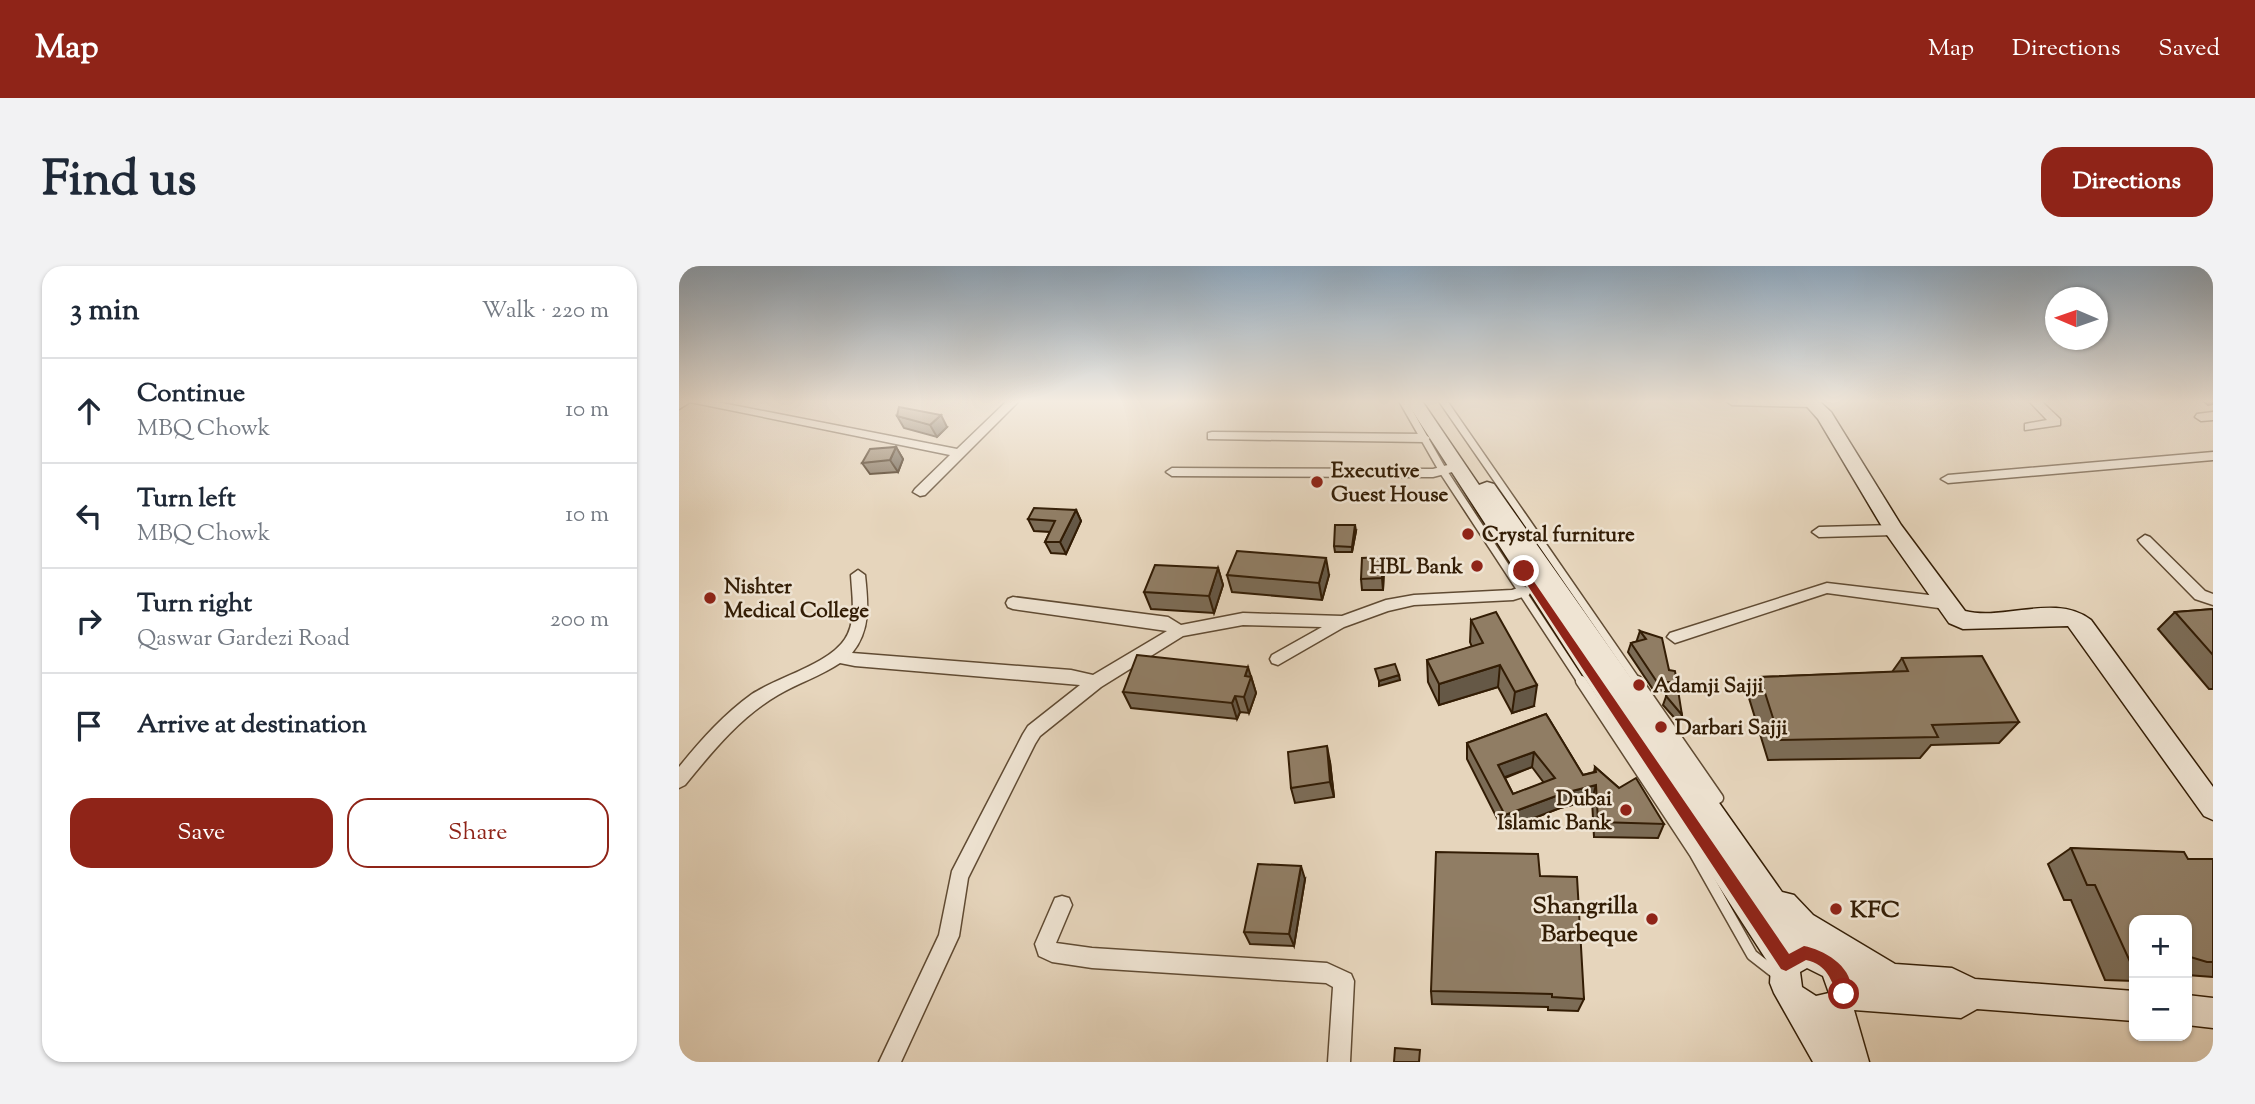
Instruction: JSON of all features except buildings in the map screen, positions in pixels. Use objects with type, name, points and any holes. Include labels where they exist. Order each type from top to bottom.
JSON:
[{"type":"main road","points":[[1442,438],[1751,869],[1803,925],[1892,978]]},
{"type":"main road","points":[[1448,438],[1520,579],[1792,973],[1811,1011],[1831,1011],[1840,991]]},
{"type":"main road","points":[[1838,438],[1894,530],[1946,603],[1963,621],[2059,617],[2074,619],[2083,626],[2213,808]]},
{"type":"main road","points":[[1751,869],[1830,1062]]},
{"type":"main road","points":[[1792,973],[1820,956],[1840,991],[1853,1062]]},
{"type":"main road","points":[[1840,991],[1892,978],[1952,983],[1972,994],[2129,1006]]},
{"type":"main road","points":[[1840,991],[1961,1003],[1972,994]]},
{"type":"main road","points":[[2192,1011],[2213,1013]]},
{"type":"street","points":[[884,438],[959,453]]},
{"type":"street","points":[[920,492],[974,438]]},
{"type":"street","points":[[1948,479],[2213,456]]},
{"type":"street","points":[[1172,472],[1458,458]]},
{"type":"street","points":[[1819,532],[1894,530]]},
{"type":"street","points":[[2145,540],[2200,595],[2213,600]]},
{"type":"street","points":[[679,780],[737,715],[771,691],[841,657],[860,627],[863,607],[858,575]]},
{"type":"street","points":[[1278,659],[1343,622],[1386,606],[1413,600],[1513,595],[1520,579]]},
{"type":"street","points":[[1675,637],[1827,589],[1946,603]]},
{"type":"street","points":[[1013,603],[1049,605],[1072,613],[1168,623],[1179,631]]},
{"type":"street","points":[[890,1062],[949,936],[959,877],[1034,731],[1095,682],[1179,631],[1243,620],[1343,622]]},
{"type":"street","points":[[841,657],[1072,676],[1095,682]]},
{"type":"street","points":[[1062,905],[1045,944],[1046,949],[1052,952],[1106,959],[1327,973],[1344,981],[1339,1062]]},
{"type":"lane","points":[[1424,438],[1458,458]]},
{"type":"lane","points":[[1453,438],[1458,458]]},
{"type":"place","name":"Executive Guest House","points":[[1317,482]]},
{"type":"place","name":"Crystal furniture","points":[[1468,534]]},
{"type":"place","name":"HBL Bank","points":[[1477,566]]},
{"type":"place","name":"Nishter Medical College","points":[[710,598]]},
{"type":"place","name":"Adamji Sajji","points":[[1639,685]]},
{"type":"place","name":"Darbari Sajji","points":[[1661,727]]},
{"type":"place","name":"Dubai Islamic Bank","points":[[1626,810]]},
{"type":"place","name":"KFC","points":[[1836,909]]},
{"type":"place","name":"Shangrilla Barbeque","points":[[1652,919]]},
{"type":"route","points":[[1524,571],[1786,964],[1791,958],[1804,953],[1820,956],[1839,974],[1844,994]]}]
